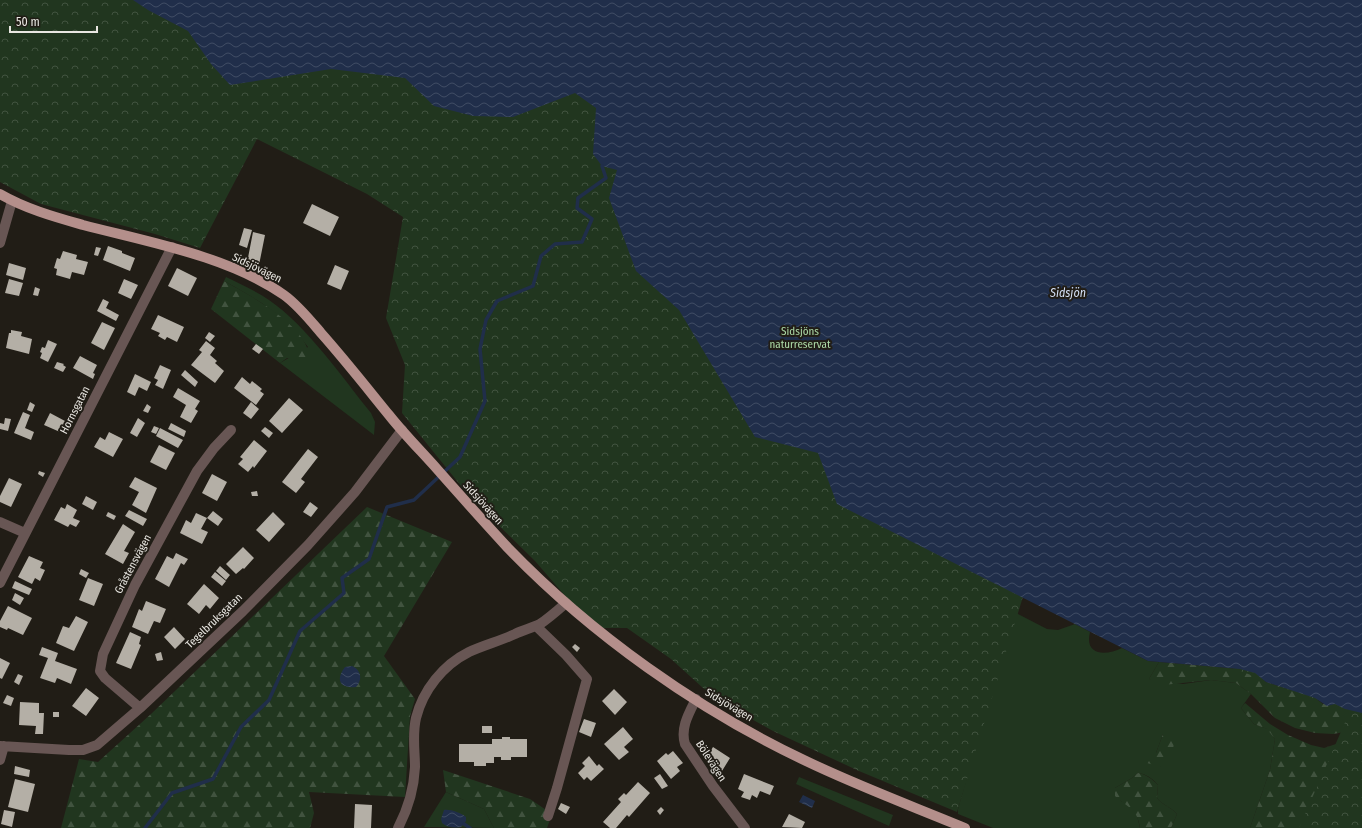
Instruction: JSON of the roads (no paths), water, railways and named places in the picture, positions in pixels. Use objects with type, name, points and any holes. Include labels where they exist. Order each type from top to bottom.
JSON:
[{"type":"main road","name":"Sidsjövägen","points":[[0,194],[12,201],[43,213],[172,247],[236,269],[269,285],[288,298],[306,316],[341,355],[415,445],[510,550],[566,603],[628,654],[696,700],[768,742],[808,762],[965,828]]},
{"type":"street","points":[[0,244],[12,201]]},
{"type":"street","name":"Hornsgatan","points":[[0,583],[172,247]]},
{"type":"street","name":"Gråstensvägen","points":[[140,708],[104,678],[100,671],[103,654],[135,585],[197,471],[214,448],[231,430]]},
{"type":"street","name":"Tegelbruksgatan","points":[[2,746],[83,750],[97,745],[115,732],[243,612],[316,537],[355,492],[402,430]]},
{"type":"street","points":[[0,522],[25,533]]},
{"type":"street","points":[[398,828],[409,804],[414,781],[414,742],[416,719],[422,701],[431,684],[444,669],[459,657],[536,626],[566,603]]},
{"type":"street","points":[[536,626],[566,655],[587,679],[558,788],[548,816]]},
{"type":"street","name":"Bölevägen","points":[[696,700],[688,715],[683,737],[685,744],[713,786],[745,828]]},
{"type":"street","points":[[0,760],[2,746]]},
{"type":"water","name":"Sidsjön","points":[[133,0],[1362,0],[1362,713],[1345,709],[1335,704],[1327,706],[1315,698],[1266,682],[1255,673],[1240,669],[1148,661],[837,504],[818,453],[755,437],[679,310],[636,271],[609,198],[617,170],[602,166],[593,154],[596,108],[575,93],[513,117],[473,116],[434,106],[405,78],[331,69],[230,85],[211,64],[188,31],[148,10]]},
{"type":"water","points":[[352,666],[359,672],[360,681],[356,687],[346,687],[341,683],[340,676],[345,667]]},
{"type":"water","points":[[803,795],[815,801],[812,808],[799,802]]},
{"type":"water","points":[[444,810],[461,814],[466,817],[466,821],[461,827],[447,826],[442,823],[441,819]]},
{"type":"waterway","points":[[145,828],[172,793],[213,779],[241,727],[269,700],[300,631],[344,593],[342,578],[369,559],[387,507],[414,500],[460,457],[485,401],[480,349],[486,320],[497,301],[533,286],[541,256],[555,244],[582,242],[592,219],[577,208],[578,198],[606,178],[602,166]]},
{"type":"waterway","points":[[464,824],[470,828]]},
{"type":"park label","name":"Sidsjöns naturreservat","points":[[800,337]]}]
